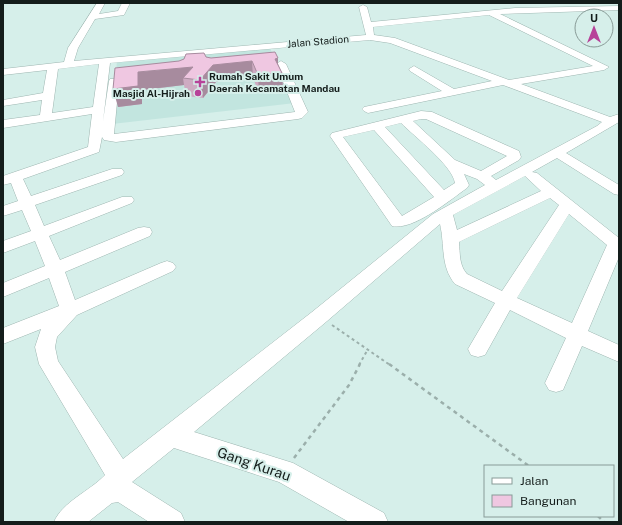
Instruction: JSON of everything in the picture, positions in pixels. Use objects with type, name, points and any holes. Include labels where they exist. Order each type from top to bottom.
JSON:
[{"type":"street","points":[[68,64],[73,48],[101,3]]},
{"type":"street","points":[[92,17],[121,13],[126,3]]},
{"type":"street","points":[[368,109],[506,82],[604,67],[486,13],[476,3]]},
{"type":"street","points":[[536,3],[547,9]]},
{"type":"street","points":[[363,7],[370,37]]},
{"type":"street","points":[[367,25],[486,13],[547,9],[619,8]]},
{"type":"street","name":"Jalan Stadion","points":[[3,72],[68,64],[370,37],[392,40],[506,82],[614,119]]},
{"type":"street","points":[[110,60],[114,81],[108,137],[116,138],[298,115],[302,112],[271,45]]},
{"type":"street","points":[[70,310],[55,269],[27,203],[9,178],[94,149],[99,110],[110,60]]},
{"type":"street","points":[[268,65],[281,64]]},
{"type":"street","points":[[45,118],[53,66]]},
{"type":"street","points":[[414,69],[453,93]]},
{"type":"street","points":[[114,81],[126,80]]},
{"type":"street","points":[[3,103],[48,96]]},
{"type":"street","points":[[3,124],[99,110]]},
{"type":"street","points":[[488,181],[514,157],[514,154],[428,115],[421,115],[338,134],[337,138],[395,220],[398,222],[406,221],[444,205],[488,181],[557,153],[601,129],[614,119]]},
{"type":"street","points":[[67,522],[319,317],[444,205],[462,185],[461,179],[450,163],[404,119]]},
{"type":"street","points":[[376,125],[444,205],[451,240],[452,266],[461,279],[619,354]]},
{"type":"street","points":[[557,153],[619,191]]},
{"type":"street","points":[[450,163],[488,181]]},
{"type":"street","points":[[3,211],[117,172]]},
{"type":"street","points":[[532,176],[618,245],[556,383]]},
{"type":"street","points":[[451,240],[551,192]]},
{"type":"street","points":[[3,247],[126,200]]},
{"type":"street","points":[[478,349],[506,300],[567,204]]},
{"type":"street","points":[[3,290],[144,232]]},
{"type":"street","points":[[3,336],[70,310],[167,267]]},
{"type":"street","points":[[70,310],[58,321],[45,340],[45,354],[49,364],[113,484],[172,522]]},
{"type":"street","name":"Gang Kurau","points":[[172,436],[284,472],[375,522]]},
{"type":"path","points":[[319,317],[368,349],[528,465]]},
{"type":"path","points":[[284,472],[349,385],[368,349]]},
{"type":"shaded area","name":"Rumah Sakit Umum Daerah Kecamatan Mandau","points":[[269,46],[295,103],[112,124],[117,60]]},
{"type":"building","points":[[275,52],[278,58],[275,59],[282,73],[258,75],[252,61],[213,65],[200,80],[183,78],[193,67],[138,72],[138,86],[113,89],[115,68],[179,61],[184,59],[186,54],[204,53],[206,57],[211,58]]},
{"type":"place","name":"Rumah Sakit Umum Daerah Kecamatan Mandau","points":[[200,82]]},
{"type":"place","name":"Masjid Al-Hijrah","points":[[198,93]]}]
